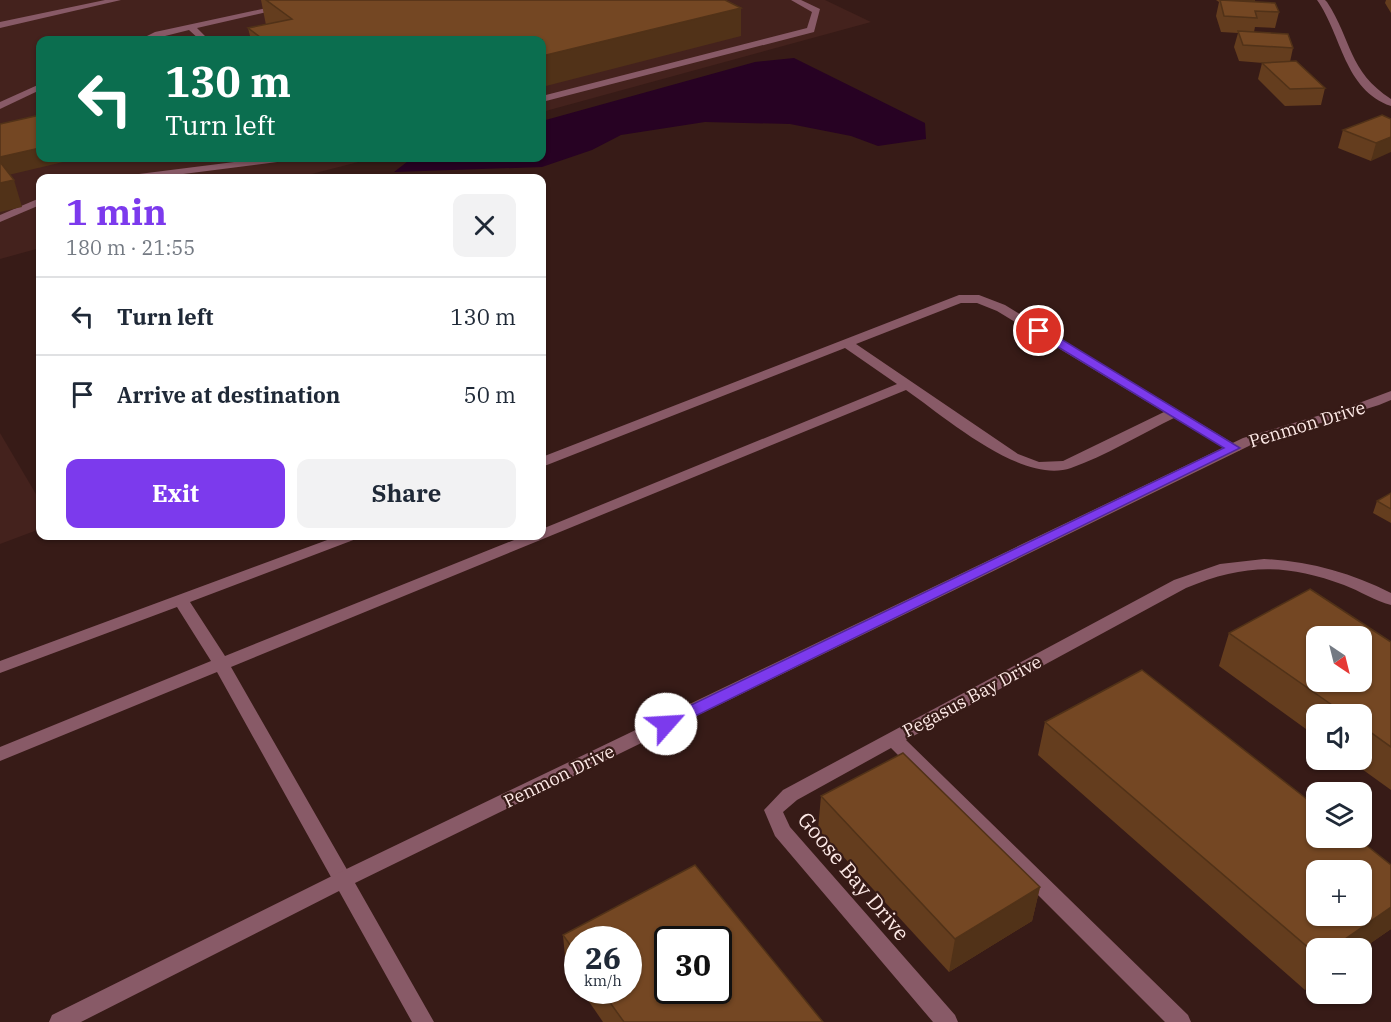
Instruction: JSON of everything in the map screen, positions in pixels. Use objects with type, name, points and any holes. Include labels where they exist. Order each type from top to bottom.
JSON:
[{"type":"street","points":[[59,0],[70,10]]},
{"type":"street","points":[[0,25],[117,0]]},
{"type":"street","points":[[153,36],[315,0]]},
{"type":"street","points":[[546,98],[811,30],[817,11],[795,0]]},
{"type":"street","points":[[1321,0],[1330,14],[1355,74],[1391,103]]},
{"type":"street","points":[[190,27],[200,36]]},
{"type":"street","points":[[0,106],[36,89]]},
{"type":"street","points":[[162,174],[254,162]]},
{"type":"street","points":[[0,219],[36,203]]},
{"type":"street","points":[[546,460],[960,298],[978,299],[1001,308],[1172,413],[1234,448]]},
{"type":"street","points":[[846,343],[1013,457],[1038,466],[1066,465],[1172,413]]},
{"type":"street","points":[[546,532],[907,385]]},
{"type":"street","name":"Penmon Drive","points":[[60,1022],[343,880],[1234,448],[1283,428],[1334,416],[1391,395]]},
{"type":"street","points":[[0,667],[340,540]]},
{"type":"street","points":[[0,754],[527,540]]},
{"type":"street","name":"Pegasus Bay Drive","points":[[1180,1022],[893,739],[1180,584],[1220,568],[1267,564],[1317,570],[1372,590],[1391,600]]},
{"type":"street","points":[[180,599],[221,664],[423,1022]]},
{"type":"street","name":"Goose Bay Drive","points":[[893,739],[790,795],[773,810],[782,831],[947,1022]]},
{"type":"shaded area","points":[[0,0],[825,0],[871,22],[546,111],[546,36],[36,36],[36,162],[358,162],[312,174],[36,174],[36,249],[0,259]]},
{"type":"shaded area","points":[[794,58],[925,123],[926,139],[878,146],[851,136],[790,124],[705,122],[621,135],[592,150],[542,167],[394,172],[407,162],[546,162],[546,120],[755,62]]},
{"type":"shaded area","points":[[0,433],[36,494],[36,530],[0,544]]},
{"type":"building","points":[[266,0],[725,0],[741,8],[546,55],[546,36],[259,36],[248,28],[292,19]]},
{"type":"building","points":[[1220,0],[1275,3],[1279,12],[1255,11],[1257,18],[1224,16]]},
{"type":"building","points":[[1238,31],[1288,34],[1293,48],[1243,45]]},
{"type":"building","points":[[1296,61],[1325,88],[1290,89],[1262,63]]},
{"type":"building","points":[[1382,115],[1391,119],[1391,137],[1376,143],[1343,130]]},
{"type":"building","points":[[36,116],[36,149],[0,157],[0,124]]},
{"type":"building","points":[[0,162],[14,180],[0,183]]},
{"type":"building","points":[[1391,493],[1391,509],[1377,501]]},
{"type":"building","points":[[1310,589],[1367,626],[1306,626],[1306,687],[1229,633]]},
{"type":"building","points":[[1372,630],[1391,642],[1391,747],[1372,733],[1372,704],[1331,704],[1313,692],[1372,692]]},
{"type":"building","points":[[1142,670],[1306,798],[1306,848],[1370,848],[1391,865],[1391,907],[1372,920],[1372,860],[1306,860],[1306,926],[1364,926],[1346,938],[1306,938],[1306,946],[1045,722]]},
{"type":"building","points":[[903,753],[1040,887],[955,939],[821,796]]},
{"type":"building","points":[[695,865],[823,1022],[624,1022],[611,1004],[642,1004],[642,926],[580,926]]},
{"type":"route","points":[[666,724],[1234,448],[1172,413],[1039,331]]}]
